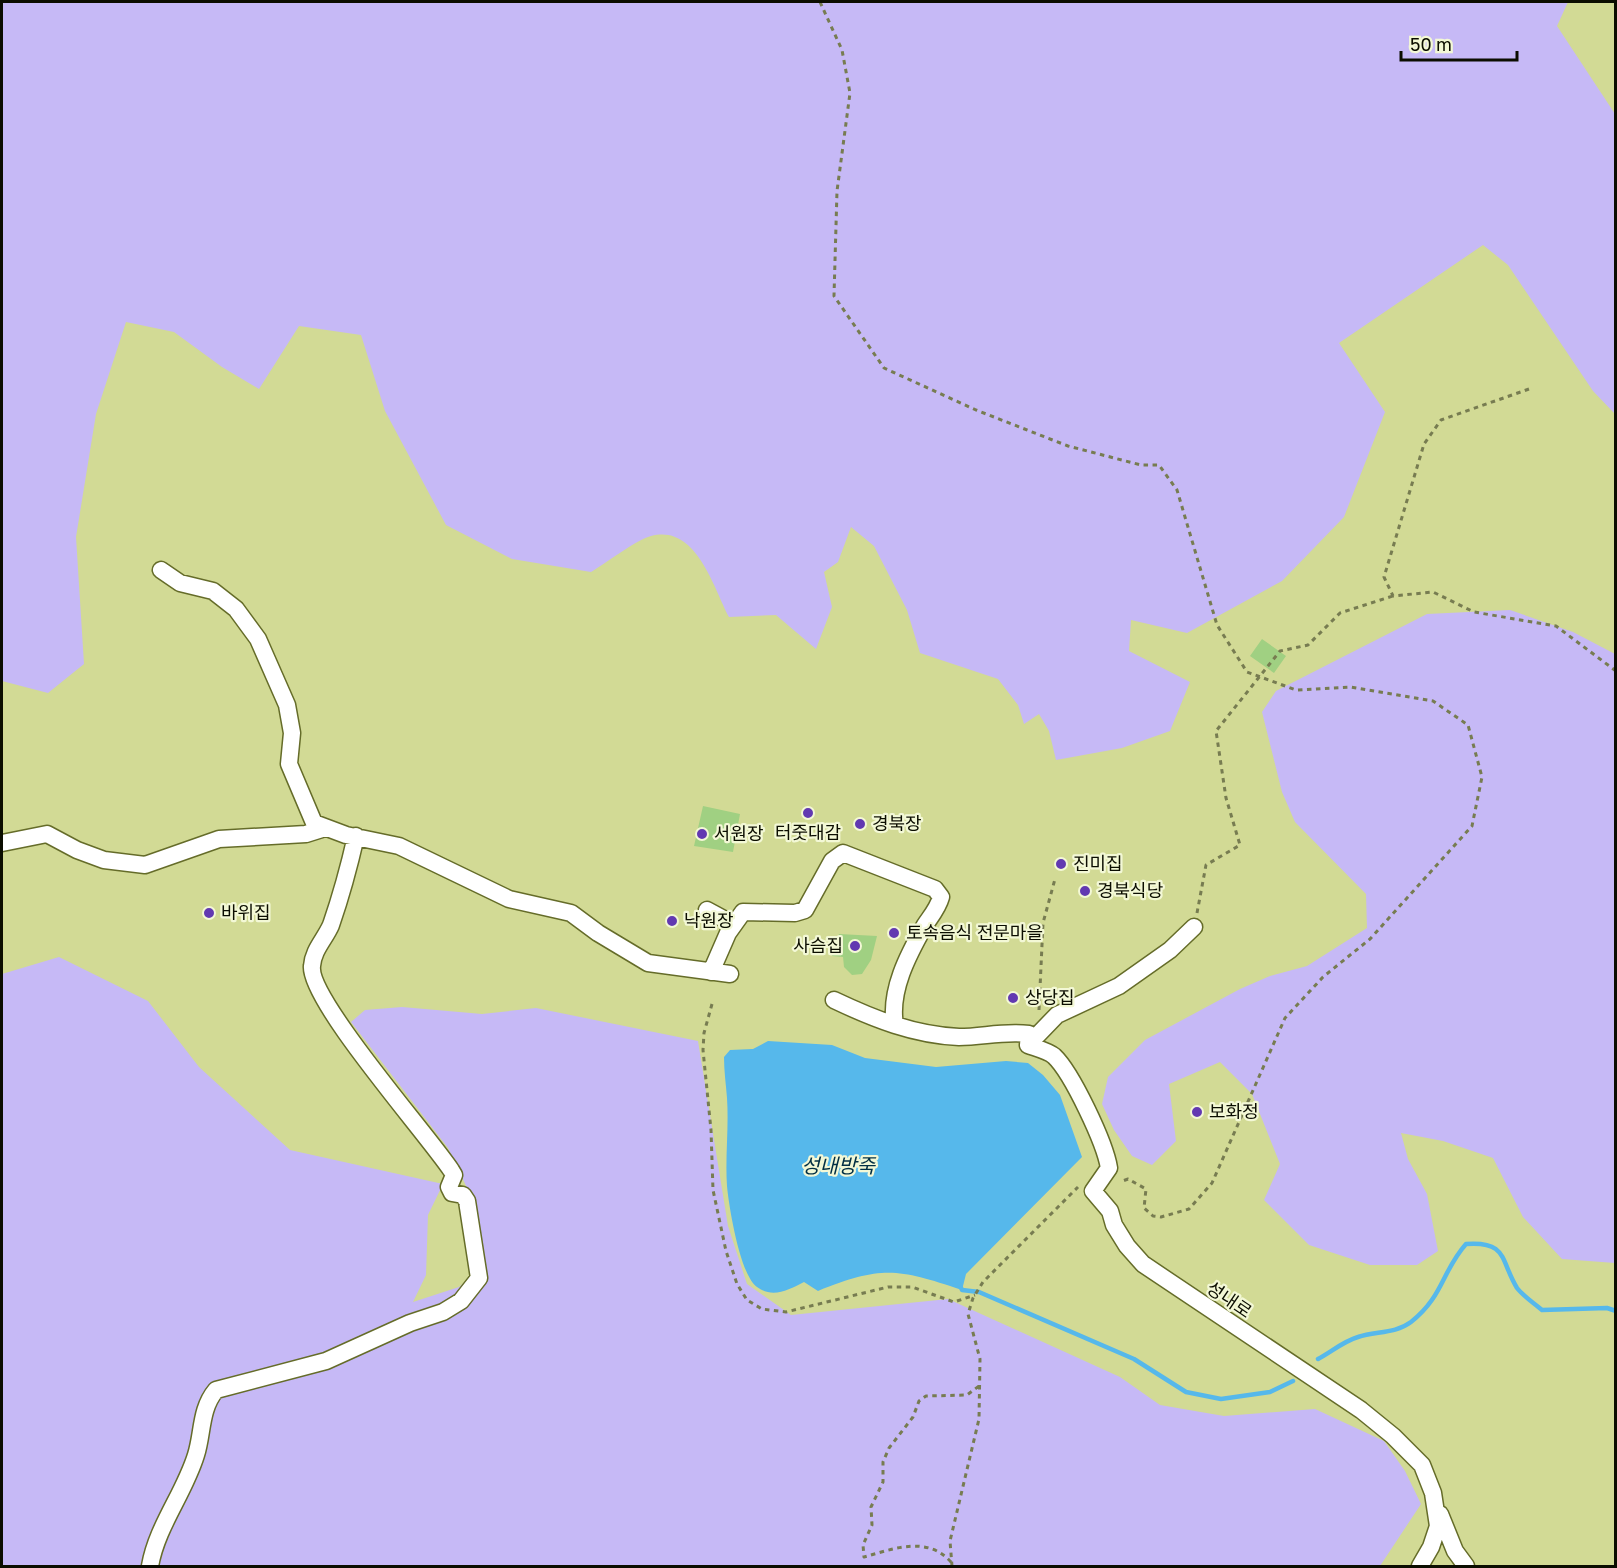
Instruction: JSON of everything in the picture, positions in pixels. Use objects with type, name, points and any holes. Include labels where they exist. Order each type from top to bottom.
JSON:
[{"type":"street","points":[[161,570],[180,583],[213,591],[236,609],[258,639],[291,719],[289,764],[314,823],[325,828],[399,846],[509,899],[571,913],[598,933],[648,963],[730,974]]},
{"type":"street","points":[[2,843],[47,834],[77,850],[104,860],[145,865],[219,839],[306,834],[325,828]]},
{"type":"street","points":[[150,1566],[153,1548],[196,1455],[206,1401],[216,1390],[317,1365],[410,1323],[443,1312],[461,1301],[479,1278],[467,1201],[463,1196],[452,1193],[448,1187],[454,1175],[362,1056],[329,1008],[313,978],[311,967],[329,928],[341,894],[356,836]]},
{"type":"street","points":[[711,972],[733,924],[743,912],[795,913],[805,910],[832,861],[843,853],[935,889],[941,897],[914,948],[895,991],[892,1008],[895,1025]]},
{"type":"street","points":[[707,910],[733,924]]},
{"type":"street","points":[[1028,1046],[1057,1016],[1119,986],[1170,950],[1194,927]]},
{"type":"street","points":[[834,1000],[882,1023],[930,1034],[962,1037],[988,1033],[1029,1034],[1028,1046]]},
{"type":"street","points":[[1028,1046],[1053,1055],[1080,1097],[1107,1154],[1109,1168],[1086,1188]]},
{"type":"street","name":"성내로","points":[[1086,1188],[1110,1211],[1114,1225],[1127,1246],[1143,1264],[1361,1410],[1393,1436],[1422,1465],[1434,1493],[1438,1526],[1431,1547],[1419,1566]]},
{"type":"street","points":[[1434,1493],[1447,1534],[1455,1551],[1466,1566]]},
{"type":"path","points":[[820,2],[842,50],[850,93],[837,191],[834,296],[884,368],[975,410],[1068,446],[1141,465],[1159,465],[1178,490],[1217,625],[1247,672],[1296,690],[1351,687],[1433,701],[1468,725],[1482,777],[1472,826],[1370,939],[1323,977],[1285,1018],[1212,1183],[1189,1209],[1153,1216],[1144,1208],[1146,1189],[1128,1179],[1086,1188],[983,1282],[968,1314],[980,1359],[979,1419],[950,1541],[952,1565]]},
{"type":"path","points":[[1393,596],[1384,577],[1424,444],[1441,420],[1529,389]]},
{"type":"path","points":[[1194,927],[1206,865],[1240,845],[1226,798],[1216,731],[1280,651],[1308,645],[1340,613],[1393,596],[1433,592],[1474,612],[1556,626],[1616,671]]},
{"type":"path","points":[[1038,1015],[1041,1005],[1043,923],[1055,879]]},
{"type":"path","points":[[712,1004],[704,1033],[703,1050],[711,1130],[713,1190],[726,1251],[737,1284],[747,1300],[762,1309],[786,1312],[888,1287],[912,1287],[954,1302],[974,1297]]},
{"type":"path","points":[[952,1565],[934,1547],[898,1548],[864,1557],[863,1545],[872,1525],[871,1507],[883,1482],[883,1462],[889,1448],[913,1417],[919,1401],[926,1396],[967,1395],[979,1386]]},
{"type":"shaded area","points":[[2,2],[1568,2],[1557,26],[1615,114],[1615,414],[1593,391],[1508,265],[1483,245],[1339,343],[1385,412],[1344,517],[1282,581],[1187,633],[1131,620],[1129,651],[1190,682],[1170,731],[1122,748],[1056,760],[1049,731],[1039,714],[1024,724],[1018,705],[998,679],[920,653],[907,610],[874,546],[851,527],[838,562],[824,572],[832,607],[816,649],[776,615],[729,617],[701,560],[680,539],[667,535],[645,538],[591,572],[512,559],[446,525],[385,411],[361,335],[299,326],[259,389],[222,367],[174,332],[126,322],[96,414],[76,537],[84,664],[48,693],[2,681]]},
{"type":"shaded area","points":[[1510,610],[1573,632],[1615,654],[1615,1263],[1562,1259],[1523,1217],[1493,1158],[1443,1141],[1401,1133],[1408,1159],[1427,1194],[1438,1251],[1417,1265],[1370,1265],[1309,1245],[1264,1200],[1280,1164],[1252,1094],[1220,1062],[1169,1084],[1176,1141],[1152,1165],[1132,1156],[1114,1130],[1102,1104],[1108,1077],[1145,1040],[1240,989],[1270,976],[1307,966],[1367,928],[1366,894],[1295,822],[1282,792],[1262,712],[1276,691],[1427,614]]},
{"type":"shaded area","points":[[59,957],[148,1001],[199,1067],[290,1150],[443,1184],[428,1215],[426,1275],[413,1302],[459,1287],[480,1269],[484,1256],[469,1192],[448,1148],[351,1022],[365,1010],[402,1007],[482,1014],[536,1008],[698,1041],[728,1226],[747,1284],[791,1315],[948,1299],[1120,1377],[1160,1405],[1224,1416],[1315,1409],[1384,1441],[1405,1471],[1421,1504],[1380,1566],[2,1566],[2,974]]},
{"type":"water","name":"성내방죽","points":[[768,1041],[832,1045],[865,1058],[936,1067],[1006,1061],[1028,1063],[1043,1075],[1060,1095],[1082,1157],[966,1274],[962,1290],[922,1278],[890,1273],[859,1277],[818,1291],[804,1282],[780,1292],[763,1291],[751,1280],[745,1269],[730,1209],[727,1186],[724,1057],[730,1050],[753,1049]]},
{"type":"building","points":[[1262,639],[1286,656],[1274,673],[1250,656]]},
{"type":"building","points":[[703,806],[740,814],[733,852],[694,846]]},
{"type":"building","name":"사슴집","points":[[839,934],[877,936],[871,960],[862,974],[852,975],[844,967],[843,957],[832,956]]},
{"type":"waterway","points":[[1318,1359],[1353,1339],[1398,1329],[1411,1322],[1430,1303],[1466,1244],[1480,1244],[1496,1249],[1501,1254],[1517,1288],[1542,1310],[1607,1308],[1616,1311]]},
{"type":"waterway","points":[[960,1285],[962,1290],[979,1292],[1134,1359],[1186,1392],[1221,1399],[1270,1392],[1293,1381]]},
{"type":"place","name":"터줏대감","points":[[808,813]]},
{"type":"place","name":"경북장","points":[[860,824]]},
{"type":"place","name":"서원장","points":[[702,834]]},
{"type":"place","name":"진미집","points":[[1061,864]]},
{"type":"place","name":"경북식당","points":[[1085,891]]},
{"type":"place","name":"바위집","points":[[209,913]]},
{"type":"place","name":"낙원장","points":[[672,921]]},
{"type":"place","name":"토속음식 전문마을","points":[[894,933]]},
{"type":"place","name":"사슴집","points":[[855,946]]},
{"type":"place","name":"상당집","points":[[1013,998]]},
{"type":"place","name":"보화정","points":[[1197,1112]]}]
